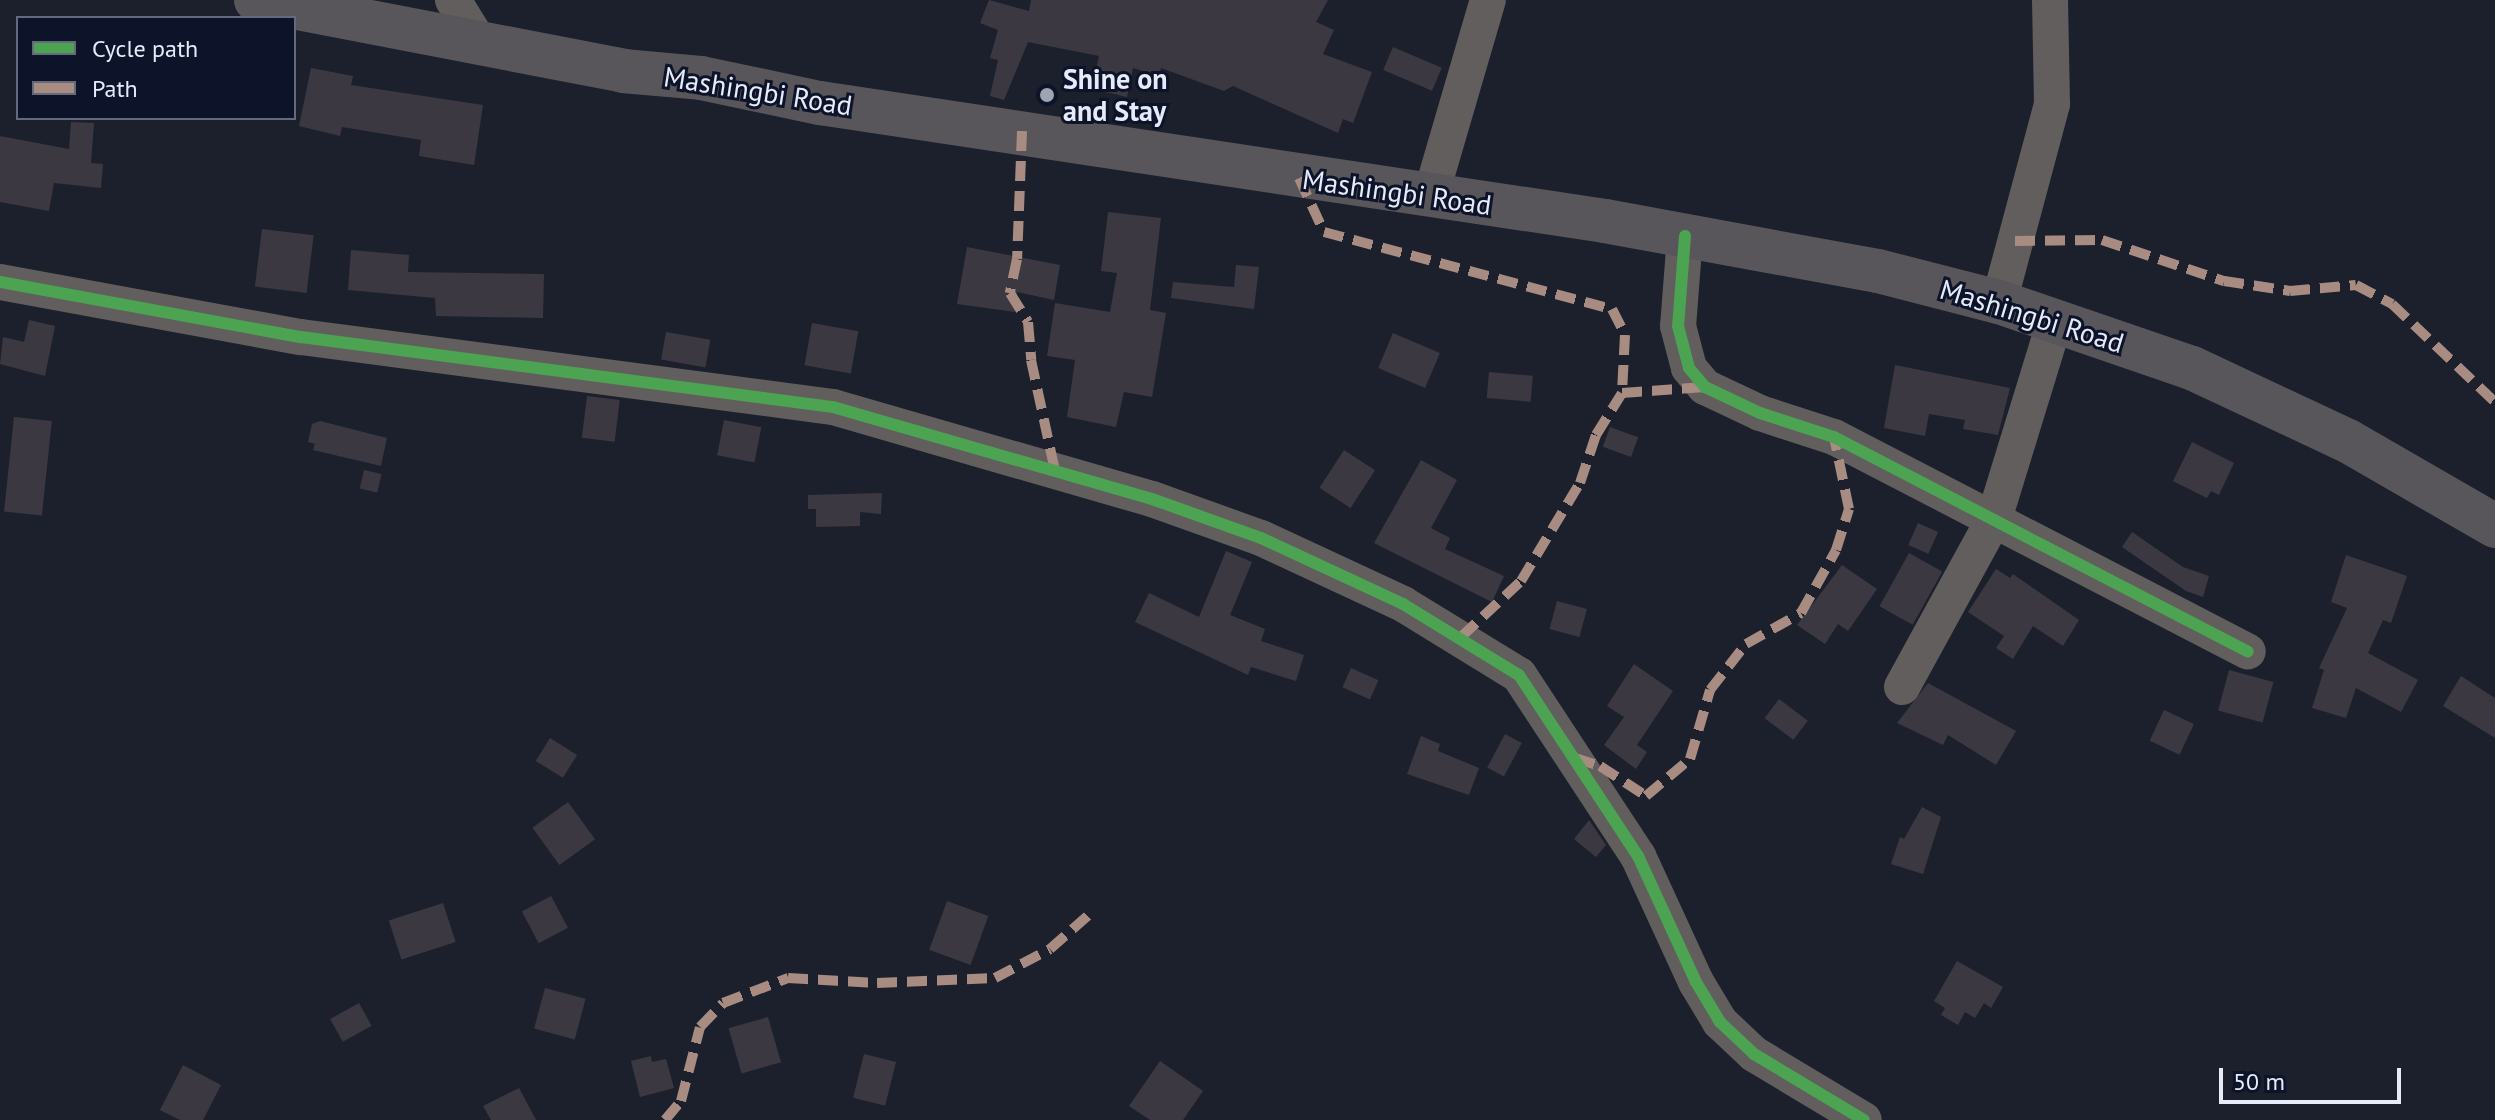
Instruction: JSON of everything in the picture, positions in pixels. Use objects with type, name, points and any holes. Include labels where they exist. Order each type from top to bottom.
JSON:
[{"type":"main road","name":"Mashingbi Road","points":[[256,0],[321,3],[479,42],[623,71],[701,78],[820,103],[1685,236],[1878,271],[1999,302],[2192,368],[2275,405],[2396,466],[2495,526]]},
{"type":"street","points":[[453,0],[479,42]]},
{"type":"street","points":[[1430,198],[1488,0]]},
{"type":"street","points":[[1999,302],[2052,104],[2050,0]]},
{"type":"street","points":[[1685,236],[1678,326],[1689,368],[1705,387],[1760,413],[1834,437],[2248,652]]},
{"type":"street","points":[[0,282],[301,337],[833,407],[1152,499],[1261,538],[1403,604],[1519,675],[1638,856],[1696,982],[1720,1022],[1754,1054],[1864,1120]]},
{"type":"street","points":[[1902,687],[1994,519],[2055,321]]},
{"type":"building","points":[[989,0],[1029,11],[1031,0],[1328,0],[1316,22],[1334,30],[1323,54],[1372,72],[1353,123],[1343,119],[1338,133],[1233,86],[1224,91],[1161,68],[1159,76],[1133,68],[1127,97],[1092,89],[1099,56],[1028,42],[1004,100],[990,96],[998,60],[990,58],[998,30],[980,23]]},
{"type":"building","points":[[1393,47],[1442,68],[1432,91],[1383,70]]},
{"type":"building","points":[[311,68],[353,76],[351,85],[483,105],[474,165],[419,156],[421,140],[342,127],[340,136],[299,126]]},
{"type":"building","points":[[71,122],[94,123],[91,163],[103,164],[101,188],[54,183],[49,211],[0,202],[0,136],[69,149]]},
{"type":"building","points":[[1108,212],[1161,218],[1150,310],[1166,313],[1152,397],[1124,392],[1116,427],[1067,417],[1075,360],[1047,356],[1055,303],[1110,312],[1117,273],[1101,271]]},
{"type":"building","points":[[262,229],[314,235],[307,293],[255,287]]},
{"type":"building","points":[[967,247],[1060,265],[1054,300],[1017,292],[1015,312],[957,304]]},
{"type":"building","points":[[351,250],[409,255],[408,272],[544,274],[543,318],[436,316],[435,298],[348,290]]},
{"type":"building","points":[[1236,265],[1259,267],[1254,309],[1171,298],[1173,282],[1234,287]]},
{"type":"building","points":[[29,320],[55,326],[45,376],[0,364],[3,337],[24,342]]},
{"type":"building","points":[[812,323],[858,331],[851,374],[805,365]]},
{"type":"building","points":[[666,332],[710,340],[705,367],[661,360]]},
{"type":"building","points":[[1393,333],[1440,353],[1425,388],[1378,368]]},
{"type":"building","points":[[1895,365],[2010,388],[1998,435],[1963,429],[1965,420],[1929,414],[1925,436],[1884,428]]},
{"type":"building","points":[[1489,372],[1533,376],[1531,402],[1487,398]]},
{"type":"building","points":[[587,396],[620,400],[615,442],[582,438]]},
{"type":"building","points":[[14,417],[52,421],[42,515],[4,511]]},
{"type":"building","points":[[724,420],[761,427],[754,463],[717,455]]},
{"type":"building","points":[[320,421],[387,438],[381,466],[313,450],[315,444],[308,442],[312,424]]},
{"type":"building","points":[[1610,427],[1638,437],[1631,457],[1603,447]]},
{"type":"building","points":[[2192,442],[2234,463],[2219,495],[2211,491],[2207,498],[2173,481]]},
{"type":"building","points":[[1344,450],[1375,470],[1351,508],[1319,488]]},
{"type":"building","points":[[1421,460],[1457,480],[1431,528],[1450,538],[1445,549],[1504,576],[1492,602],[1374,543]]},
{"type":"building","points":[[364,470],[382,474],[377,493],[360,489]]},
{"type":"building","points":[[882,493],[881,514],[860,512],[860,526],[816,527],[816,509],[808,509],[808,495]]},
{"type":"building","points":[[1918,523],[1938,532],[1928,554],[1908,545]]},
{"type":"building","points":[[2132,532],[2183,567],[2209,576],[2203,597],[2186,591],[2122,547]]},
{"type":"building","points":[[1226,551],[1252,562],[1230,615],[1265,629],[1261,641],[1304,655],[1296,681],[1251,667],[1248,675],[1135,622],[1149,593],[1199,617]]},
{"type":"building","points":[[1909,553],[1942,571],[1913,625],[1879,606]]},
{"type":"building","points":[[2346,555],[2407,576],[2391,623],[2383,620],[2368,653],[2418,680],[2401,712],[2356,688],[2346,718],[2312,708],[2324,670],[2319,668],[2347,608],[2331,602]]},
{"type":"building","points":[[1842,565],[1877,589],[1848,631],[1838,624],[1825,644],[1797,625]]},
{"type":"building","points":[[1996,569],[2010,578],[2013,574],[2079,620],[2063,646],[2033,626],[2013,659],[1996,648],[2004,636],[1968,612]]},
{"type":"building","points":[[1557,601],[1587,609],[1579,637],[1549,629]]},
{"type":"building","points":[[1634,664],[1673,691],[1637,745],[1647,752],[1636,769],[1604,745],[1624,717],[1607,706]]},
{"type":"building","points":[[1351,668],[1378,680],[1370,699],[1342,687]]},
{"type":"building","points":[[2229,670],[2273,682],[2263,722],[2218,711]]},
{"type":"building","points":[[2461,676],[2495,698],[2495,738],[2443,706]]},
{"type":"building","points":[[1928,683],[2016,731],[1996,765],[1948,735],[1943,745],[1897,723]]},
{"type":"building","points":[[1779,699],[1808,721],[1793,740],[1765,718]]},
{"type":"building","points":[[2164,710],[2194,724],[2180,755],[2150,741]]},
{"type":"building","points":[[1505,734],[1522,743],[1504,776],[1487,768]]},
{"type":"building","points":[[1421,736],[1440,744],[1438,751],[1479,768],[1469,795],[1407,774]]},
{"type":"building","points":[[550,738],[577,755],[563,778],[536,761]]},
{"type":"building","points":[[568,802],[595,839],[559,865],[532,828]]},
{"type":"building","points":[[1922,807],[1941,817],[1923,874],[1891,864],[1900,837],[1904,839]]},
{"type":"building","points":[[1589,820],[1606,845],[1596,857],[1574,839]]},
{"type":"building","points":[[551,896],[568,928],[539,943],[522,911]]},
{"type":"building","points":[[947,901],[988,916],[971,965],[929,950]]},
{"type":"building","points":[[443,903],[456,942],[401,960],[389,921]]},
{"type":"building","points":[[1957,961],[2003,987],[1991,1008],[1984,1003],[1975,1018],[1965,1012],[1958,1025],[1941,1015],[1945,1008],[1934,1001]]},
{"type":"building","points":[[545,988],[586,999],[575,1039],[534,1029]]},
{"type":"building","points":[[359,1003],[372,1026],[343,1042],[330,1019]]},
{"type":"building","points":[[768,1017],[781,1062],[742,1073],[729,1028]]},
{"type":"building","points":[[864,1054],[896,1062],[885,1106],[853,1098]]},
{"type":"building","points":[[651,1056],[652,1062],[666,1059],[674,1088],[640,1097],[631,1061]]},
{"type":"building","points":[[1160,1061],[1203,1091],[1183,1120],[1150,1120],[1129,1106]]},
{"type":"building","points":[[183,1065],[221,1085],[203,1120],[180,1120],[160,1110]]},
{"type":"building","points":[[519,1088],[536,1120],[491,1120],[483,1106]]},
{"type":"marked path","points":[[1022,131],[1017,259],[1010,293],[1028,322],[1031,360],[1055,471]]},
{"type":"marked path","points":[[1299,178],[1324,232],[1612,309],[1625,335],[1622,393]]},
{"type":"marked path","points":[[2015,241],[2102,240],[2224,281],[2290,291],[2356,285],[2392,304],[2495,402]]},
{"type":"marked path","points":[[1461,637],[1521,581],[1580,483],[1596,435],[1622,393],[1705,387]]},
{"type":"marked path","points":[[1575,758],[1600,766],[1646,796],[1690,759],[1710,690],[1746,644],[1801,613],[1836,550],[1849,509],[1834,437]]},
{"type":"marked path","points":[[665,1120],[681,1101],[700,1027],[723,1003],[788,978],[877,983],[995,978],[1050,949],[1092,912]]},
{"type":"cycle path","points":[[1685,236],[1678,326],[1689,368],[1705,387],[1760,413],[1834,437],[2248,652]]},
{"type":"cycle path","points":[[0,282],[301,337],[833,407],[1152,499],[1261,538],[1403,604],[1519,675],[1638,856],[1696,982],[1720,1022],[1754,1054],[1864,1120]]},
{"type":"place","name":"Shine on and Stay","points":[[1047,95]]}]
